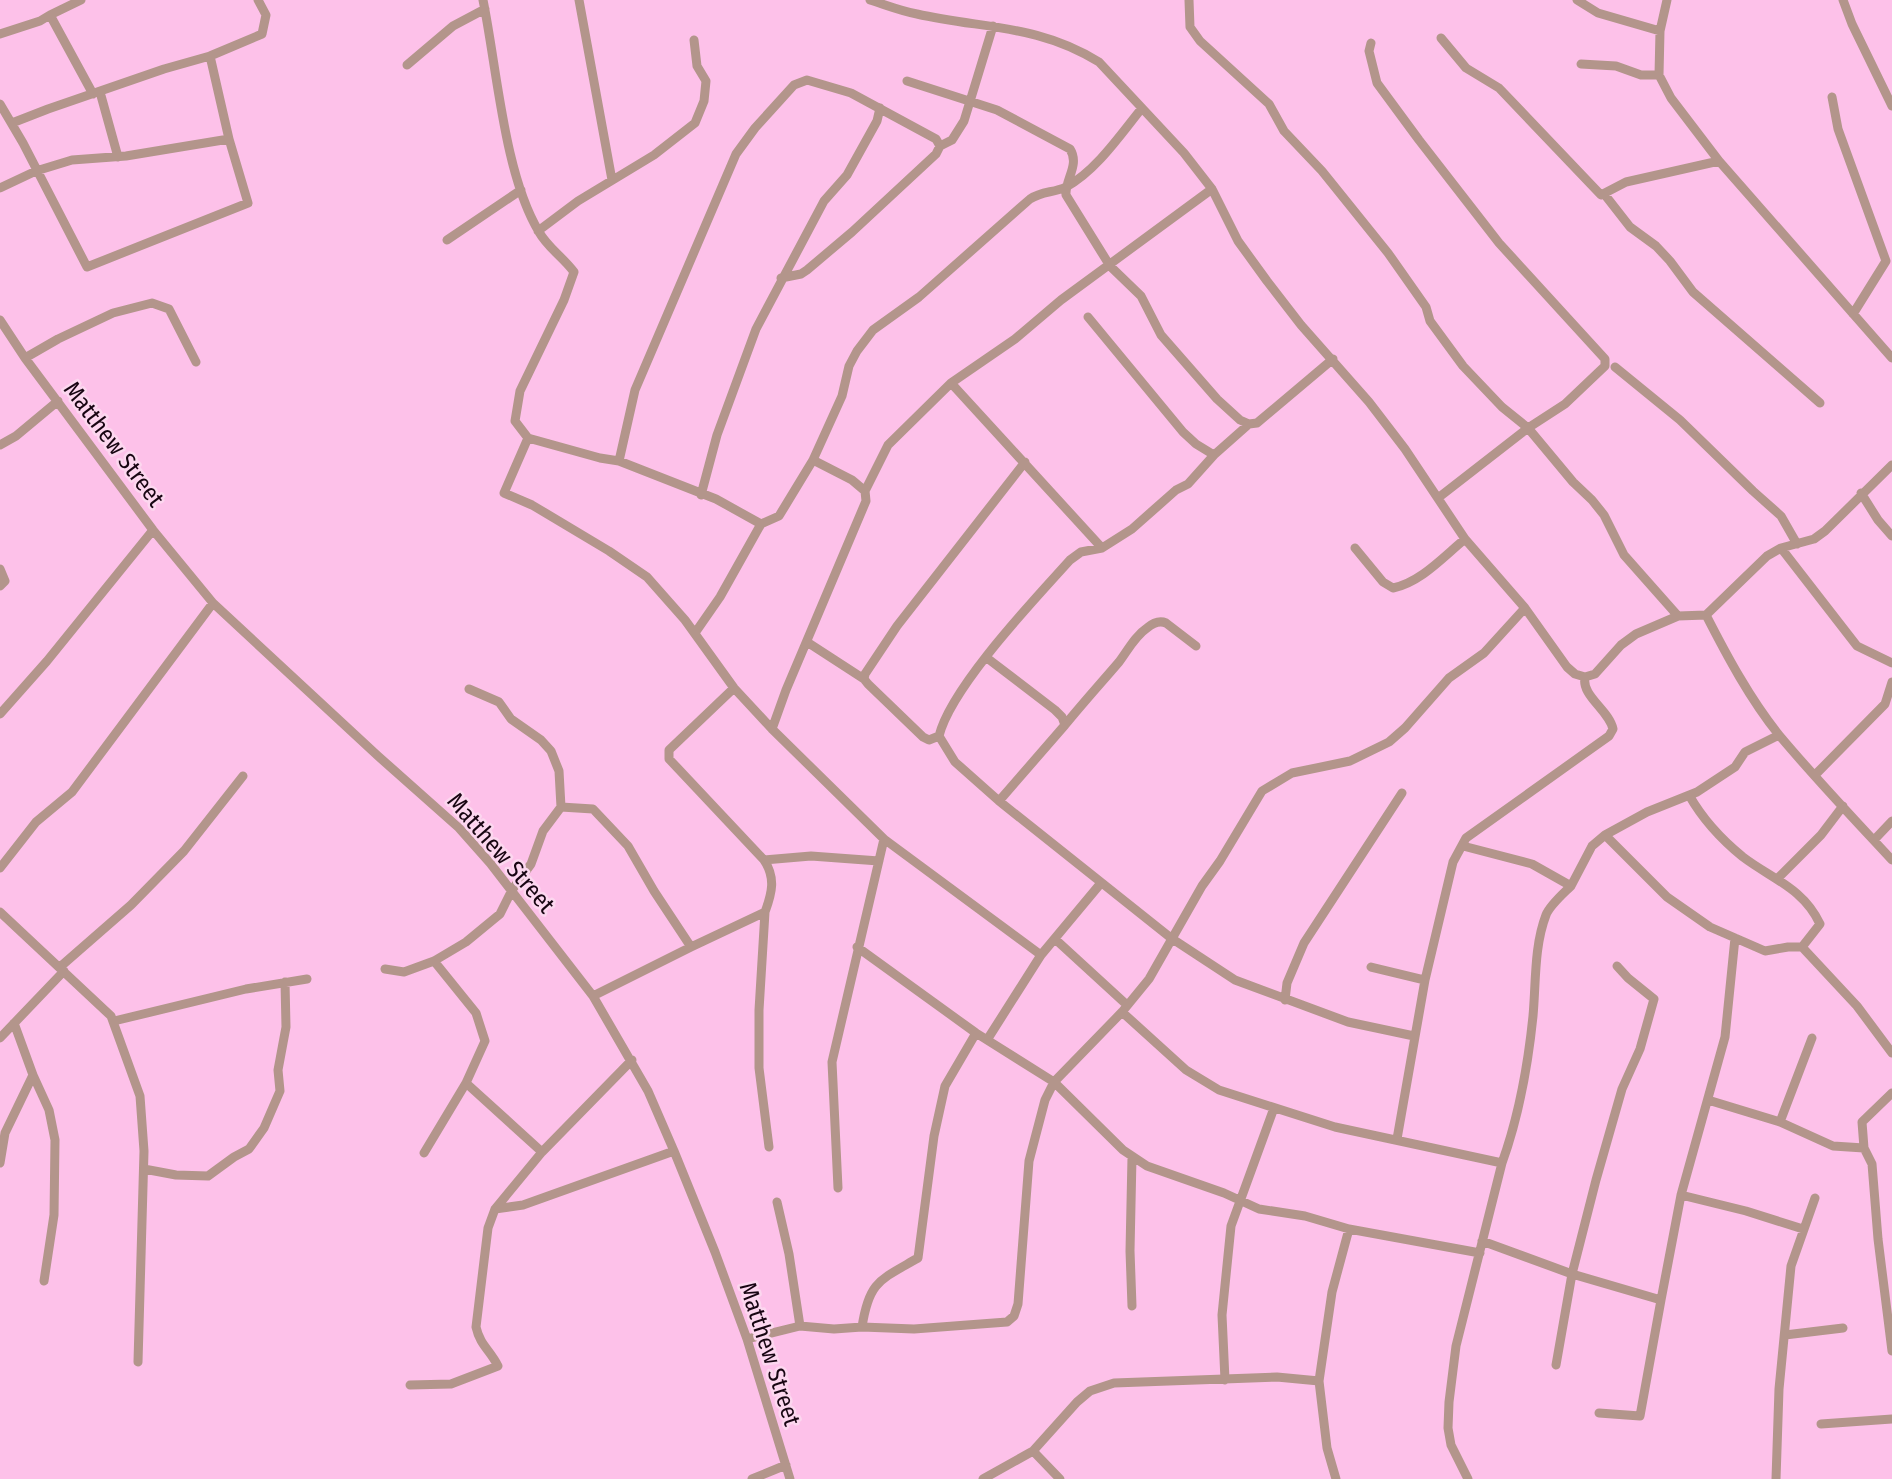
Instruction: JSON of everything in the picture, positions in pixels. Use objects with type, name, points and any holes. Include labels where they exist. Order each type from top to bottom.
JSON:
[{"type":"street","points":[[0,34],[40,21],[81,0]]},
{"type":"street","points":[[12,123],[48,108],[210,56],[262,34],[266,15],[258,0]]},
{"type":"street","points":[[579,0],[612,180]]},
{"type":"street","points":[[870,0],[916,14],[1032,32],[1084,52],[1099,62],[1184,153],[1212,189],[1238,241],[1301,325],[1333,359],[1398,440],[1465,538],[1525,608],[1574,674],[1585,677],[1595,674],[1621,645],[1636,634],[1678,616],[1706,615],[1750,570],[1781,548],[1814,539],[1825,531],[1892,465]]},
{"type":"street","points":[[1189,0],[1190,27],[1200,41],[1269,104],[1284,131],[1322,171],[1388,253],[1426,307],[1430,321],[1463,366],[1502,407],[1528,428],[1604,514],[1624,555],[1678,616]]},
{"type":"street","points":[[1577,0],[1598,13],[1660,31]]},
{"type":"street","points":[[1667,0],[1660,31],[1659,75],[1671,98],[1719,161],[1892,358]]},
{"type":"street","points":[[1843,0],[1892,106]]},
{"type":"street","points":[[407,65],[484,4],[511,155],[522,190],[538,231],[548,247],[565,260],[574,272],[564,300],[520,391],[515,421],[528,438],[618,461],[716,499],[761,524]]},
{"type":"street","points":[[50,15],[97,93],[118,157]]},
{"type":"street","points":[[781,278],[807,270],[929,161],[940,146],[952,140],[964,121],[993,26]]},
{"type":"street","points":[[1441,38],[1466,68],[1499,88],[1594,189],[1605,195],[1630,227],[1656,246],[1693,292],[1820,403]]},
{"type":"street","points":[[538,231],[578,201],[654,155],[695,122],[704,101],[706,81],[697,66],[694,40]]},
{"type":"street","points":[[1371,43],[1369,51],[1377,83],[1419,140],[1499,243],[1605,359],[1605,366],[1565,404],[1528,428],[1438,498]]},
{"type":"street","points":[[0,104],[87,267],[248,203],[229,139],[210,56]]},
{"type":"street","points":[[1581,64],[1616,66],[1641,75],[1659,75]]},
{"type":"street","points":[[618,461],[635,390],[736,154],[755,128],[794,85],[807,80],[851,93],[936,139],[940,146]]},
{"type":"street","points":[[906,81],[997,110],[1070,149],[1074,161],[1066,195],[1110,266],[1141,296],[1161,335],[1217,399],[1240,420],[1249,424],[1257,423],[1333,359]]},
{"type":"street","points":[[1832,96],[1838,129],[1886,261],[1853,314]]},
{"type":"street","points":[[701,495],[717,435],[756,330],[781,278],[824,201],[846,175],[877,121],[880,108]]},
{"type":"street","points":[[695,633],[720,597],[761,524],[779,516],[813,460],[842,396],[849,366],[873,330],[919,297],[1039,193],[1066,187],[1100,160],[1142,108]]},
{"type":"street","points":[[0,188],[36,171],[72,160],[118,157],[229,139]]},
{"type":"street","points":[[1605,195],[1626,182],[1719,161]]},
{"type":"street","points":[[772,729],[866,501],[865,491],[888,445],[951,383],[1015,339],[1060,300],[1212,189]]},
{"type":"street","points":[[447,240],[522,190]]},
{"type":"street","points":[[25,358],[113,313],[152,303],[169,309],[197,362]]},
{"type":"street","points":[[1088,317],[1183,432],[1214,455]]},
{"type":"street","name":"Matthew Street","points":[[0,320],[25,358],[153,530],[213,603],[459,828],[512,890],[593,996],[649,1091],[674,1151],[747,1339],[790,1479]]},
{"type":"street","points":[[1615,367],[1680,420],[1782,516],[1797,544]]},
{"type":"street","points":[[951,383],[1102,548]]},
{"type":"street","points":[[0,445],[16,436],[58,401]]},
{"type":"street","points":[[807,642],[864,679],[923,737],[929,740],[939,736],[947,715],[987,658],[1070,560],[1082,552],[1102,548],[1132,529],[1176,490],[1188,484],[1214,455],[1249,424]]},
{"type":"street","points":[[528,438],[503,493],[532,505],[610,551],[647,577],[695,633],[734,688],[884,839],[1041,955]]},
{"type":"street","points":[[813,460],[852,480],[865,491]]},
{"type":"street","points":[[864,679],[897,626],[1025,461]]},
{"type":"street","points":[[1861,493],[1892,536]]},
{"type":"street","points":[[0,714],[47,661],[153,530]]},
{"type":"street","points":[[1355,548],[1384,582],[1393,588],[1404,585],[1426,571],[1465,538]]},
{"type":"street","points":[[1781,548],[1857,646],[1892,663]]},
{"type":"street","points":[[0,569],[5,581],[0,586]]},
{"type":"street","points":[[0,868],[36,822],[72,792],[213,603]]},
{"type":"street","points":[[747,1339],[800,1326],[834,1329],[914,1329],[1007,1322],[1014,1316],[1018,1304],[1029,1161],[1045,1100],[1054,1082],[1125,1009],[1149,979],[1171,938],[1262,791],[1292,773],[1350,761],[1389,742],[1450,678],[1484,653],[1525,608]]},
{"type":"street","points":[[1706,615],[1720,643],[1779,735],[1892,860]]},
{"type":"street","points":[[999,801],[1144,629],[1161,621],[1196,646]]},
{"type":"street","points":[[987,658],[1055,710],[1065,725]]},
{"type":"street","points":[[1397,1139],[1425,980],[1453,862],[1466,838],[1609,736],[1612,725],[1609,717],[1587,690],[1583,683],[1585,677]]},
{"type":"street","points":[[1815,775],[1885,704],[1892,682]]},
{"type":"street","points":[[734,688],[669,750],[669,759],[764,860],[771,871],[771,895],[765,912],[759,1010],[759,1068],[769,1147]]},
{"type":"street","points":[[386,970],[404,972],[434,961],[466,942],[500,914],[512,890],[531,864],[542,831],[561,807],[559,771],[551,751],[541,740],[511,719],[499,702],[468,689]]},
{"type":"street","points":[[1468,1479],[1451,1445],[1448,1428],[1456,1346],[1510,1139],[1526,1063],[1532,1031],[1538,954],[1547,913],[1571,886],[1592,846],[1605,835],[1647,812],[1718,780],[1735,768],[1745,752],[1779,735]]},
{"type":"street","points":[[939,736],[955,762],[999,801],[1171,938],[1235,980],[1348,1022],[1415,1036]]},
{"type":"street","points":[[0,1038],[62,969],[184,851],[243,776]]},
{"type":"street","points":[[1285,1000],[1287,983],[1304,943],[1402,793]]},
{"type":"street","points":[[1689,795],[1700,814],[1743,856],[1778,878],[1812,907],[1820,924],[1802,947]]},
{"type":"street","points":[[1778,878],[1821,835],[1843,806]]},
{"type":"street","points":[[561,807],[593,809],[628,846],[691,947]]},
{"type":"street","points":[[1874,841],[1892,821]]},
{"type":"street","points":[[1605,835],[1667,897],[1710,927],[1765,951],[1802,947],[1857,1006],[1892,1053]]},
{"type":"street","points":[[838,1188],[832,1062],[884,839]]},
{"type":"street","points":[[1463,846],[1532,864],[1571,886]]},
{"type":"street","points":[[764,860],[811,856],[878,861]]},
{"type":"street","points":[[987,1040],[1041,955],[1101,883]]},
{"type":"street","points":[[0,912],[114,1021],[140,1096],[144,1169],[138,1363]]},
{"type":"street","points":[[593,996],[765,912]]},
{"type":"street","points":[[1599,1413],[1640,1416],[1681,1195],[1725,1037],[1735,938]]},
{"type":"street","points":[[1055,939],[1186,1070],[1219,1090],[1335,1127],[1502,1163]]},
{"type":"street","points":[[857,947],[976,1033],[1054,1082],[1132,1157],[1155,1170],[1224,1193],[1259,1209],[1305,1216],[1349,1229],[1480,1253]]},
{"type":"street","points":[[424,1153],[466,1083],[485,1041],[476,1013],[434,961]]},
{"type":"street","points":[[1556,1364],[1572,1274],[1596,1180],[1622,1088],[1640,1049],[1654,999],[1617,966]]},
{"type":"street","points":[[1371,967],[1425,980]]},
{"type":"street","points":[[114,1021],[222,994],[307,979]]},
{"type":"street","points":[[144,1169],[208,1177],[249,1149],[264,1128],[279,1091],[278,1070],[286,1027],[285,982]]},
{"type":"street","points":[[14,1023],[33,1076],[50,1110],[55,1140],[54,1215],[44,1281]]},
{"type":"street","points":[[862,1327],[870,1293],[886,1276],[918,1258],[934,1136],[945,1086],[976,1033]]},
{"type":"street","points":[[1780,1122],[1812,1038]]},
{"type":"street","points":[[410,1385],[451,1384],[498,1366],[479,1341],[476,1327],[488,1228],[495,1209],[542,1152],[632,1060]]},
{"type":"street","points":[[0,1164],[5,1133],[33,1076]]},
{"type":"street","points":[[466,1083],[542,1152]]},
{"type":"street","points":[[1892,1093],[1862,1122],[1864,1148],[1872,1164],[1892,1351]]},
{"type":"street","points":[[1708,1100],[1780,1122],[1833,1146],[1864,1148]]},
{"type":"street","points":[[1225,1380],[1222,1304],[1231,1226],[1274,1108]]},
{"type":"street","points":[[495,1209],[523,1205],[674,1151]]},
{"type":"street","points":[[1132,1157],[1132,1307]]},
{"type":"street","points":[[1681,1195],[1803,1229]]},
{"type":"street","points":[[1776,1479],[1779,1390],[1791,1266],[1815,1198]]},
{"type":"street","points":[[777,1202],[789,1254],[800,1326]]},
{"type":"street","points":[[1336,1479],[1327,1448],[1319,1381],[1332,1292],[1349,1229]]},
{"type":"street","points":[[1482,1241],[1572,1274],[1661,1300]]},
{"type":"street","points":[[1785,1335],[1843,1328]]},
{"type":"street","points":[[983,1479],[1032,1451],[1090,1391],[1114,1384],[1277,1377],[1319,1381]]},
{"type":"street","points":[[1821,1424],[1892,1419]]},
{"type":"street","points":[[1032,1451],[1060,1479]]},
{"type":"street","points":[[752,1479],[786,1465]]}]
